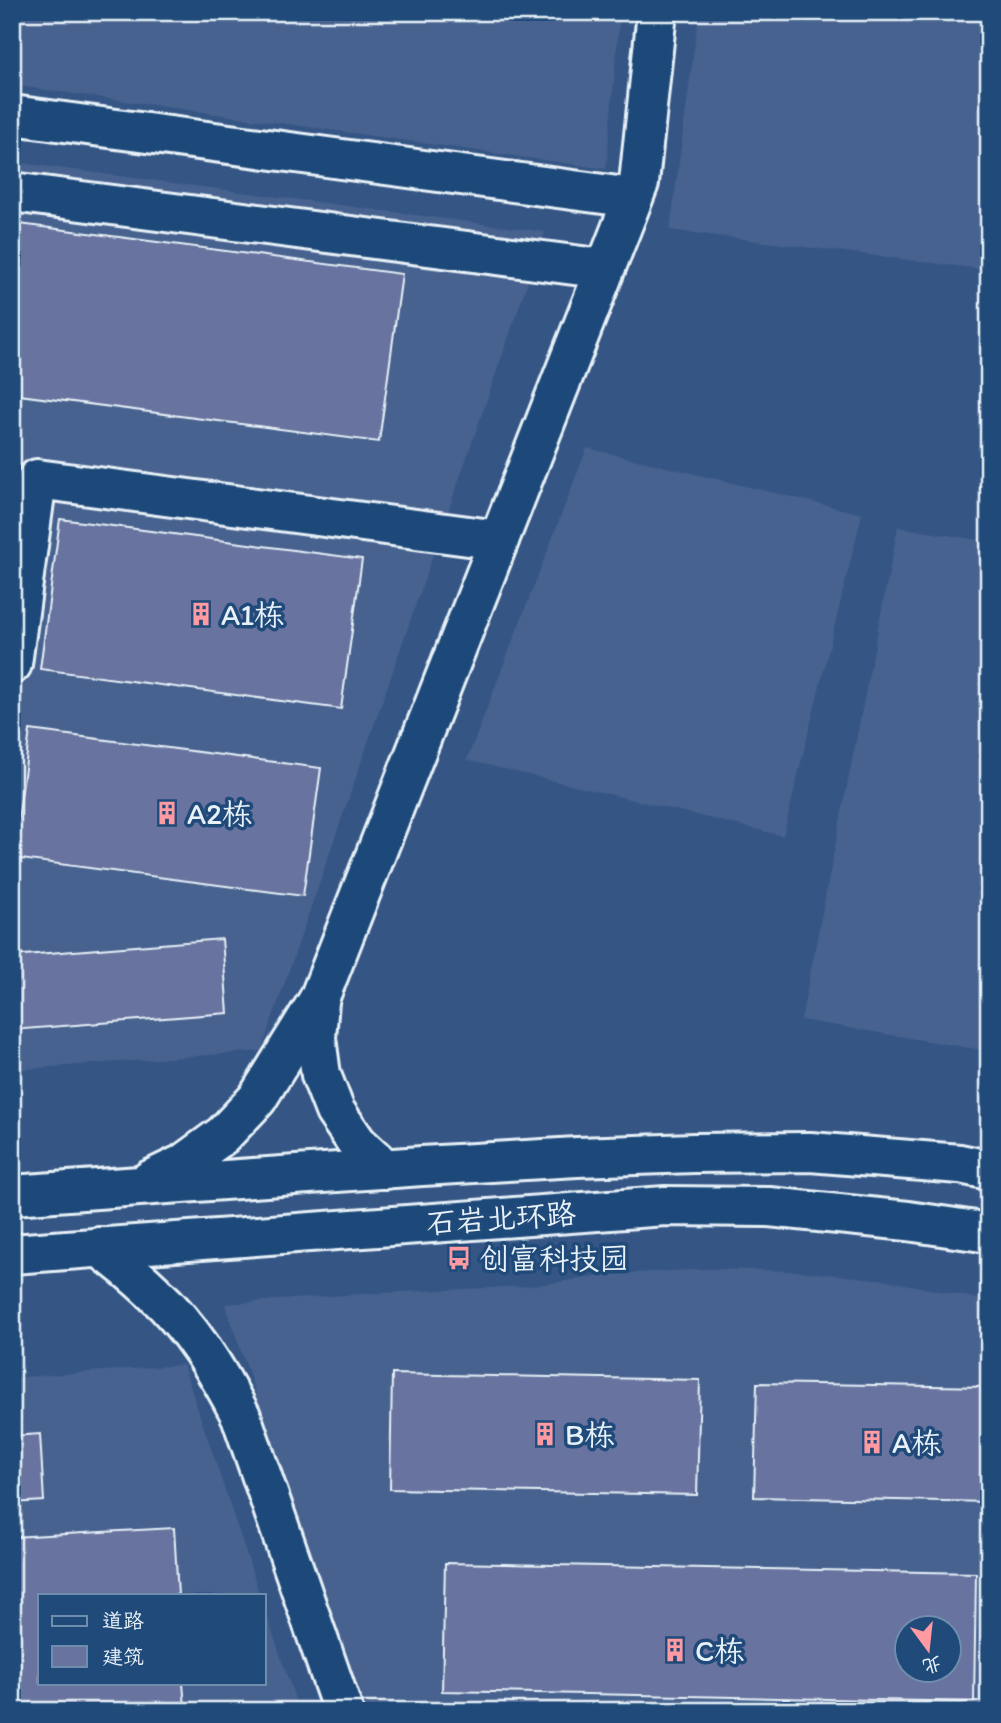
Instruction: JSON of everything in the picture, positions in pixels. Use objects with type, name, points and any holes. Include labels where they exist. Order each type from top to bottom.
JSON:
[{"type":"main road","points":[[139,1185],[183,1164],[223,1135],[257,1099],[319,999],[639,183],[657,12]]},
{"type":"main road","points":[[12,115],[633,198]]},
{"type":"main road","points":[[12,192],[605,269]]},
{"type":"main road","points":[[12,664],[37,479],[499,540]]},
{"type":"main road","points":[[319,999],[316,1038],[321,1075],[335,1111],[357,1143],[385,1169]]},
{"type":"main road","name":"石岩北环路","points":[[12,1195],[577,1157],[694,1153],[810,1152],[960,1164],[989,1170]]},
{"type":"main road","name":"石岩北环路","points":[[12,1254],[665,1206],[769,1207],[908,1221],[989,1233]]},
{"type":"main road","points":[[99,1247],[146,1285],[179,1320],[203,1350],[241,1416],[343,1711]]},
{"type":"shaded area","points":[[12,12],[620,12],[606,169],[12,85]]},
{"type":"shaded area","points":[[699,12],[989,12],[989,270],[670,230]]},
{"type":"shaded area","points":[[12,162],[545,232],[261,1051],[12,1070]]},
{"type":"shaded area","points":[[587,448],[862,514],[783,836],[467,760]]},
{"type":"shaded area","points":[[898,527],[989,542],[989,1051],[801,1020]]},
{"type":"shaded area","points":[[707,1269],[797,1271],[885,1280],[989,1301],[989,1711],[365,1711],[225,1304],[530,1286],[618,1274]]},
{"type":"shaded area","points":[[183,1365],[260,1594],[38,1594],[38,1684],[266,1684],[266,1613],[299,1711],[12,1711],[12,1378]]},
{"type":"building","points":[[12,223],[402,274],[379,442],[12,394]]},
{"type":"building","name":"A1栋","points":[[60,519],[362,559],[341,709],[40,669]]},
{"type":"building","name":"A2栋","points":[[30,730],[321,768],[303,896],[13,858]]},
{"type":"building","points":[[222,939],[228,1013],[12,1030],[12,956]]},
{"type":"building","name":"B栋","points":[[392,1374],[700,1380],[697,1495],[390,1489]]},
{"type":"building","name":"A栋","points":[[757,1383],[989,1387],[989,1502],[754,1497]]},
{"type":"building","points":[[40,1434],[44,1501],[12,1503],[12,1436]]},
{"type":"building","points":[[174,1528],[178,1594],[38,1594],[38,1684],[183,1684],[185,1707],[121,1711],[12,1711],[12,1537]]},
{"type":"building","name":"C栋","points":[[445,1563],[976,1573],[974,1702],[442,1691]]},
{"type":"place","name":"A1栋","points":[[201,614]]},
{"type":"place","name":"A2栋","points":[[167,813]]},
{"type":"place","name":"创富科技园","points":[[459,1258]]},
{"type":"place","name":"B栋","points":[[545,1434]]},
{"type":"place","name":"A栋","points":[[872,1442]]},
{"type":"place","name":"C栋","points":[[675,1650]]}]
